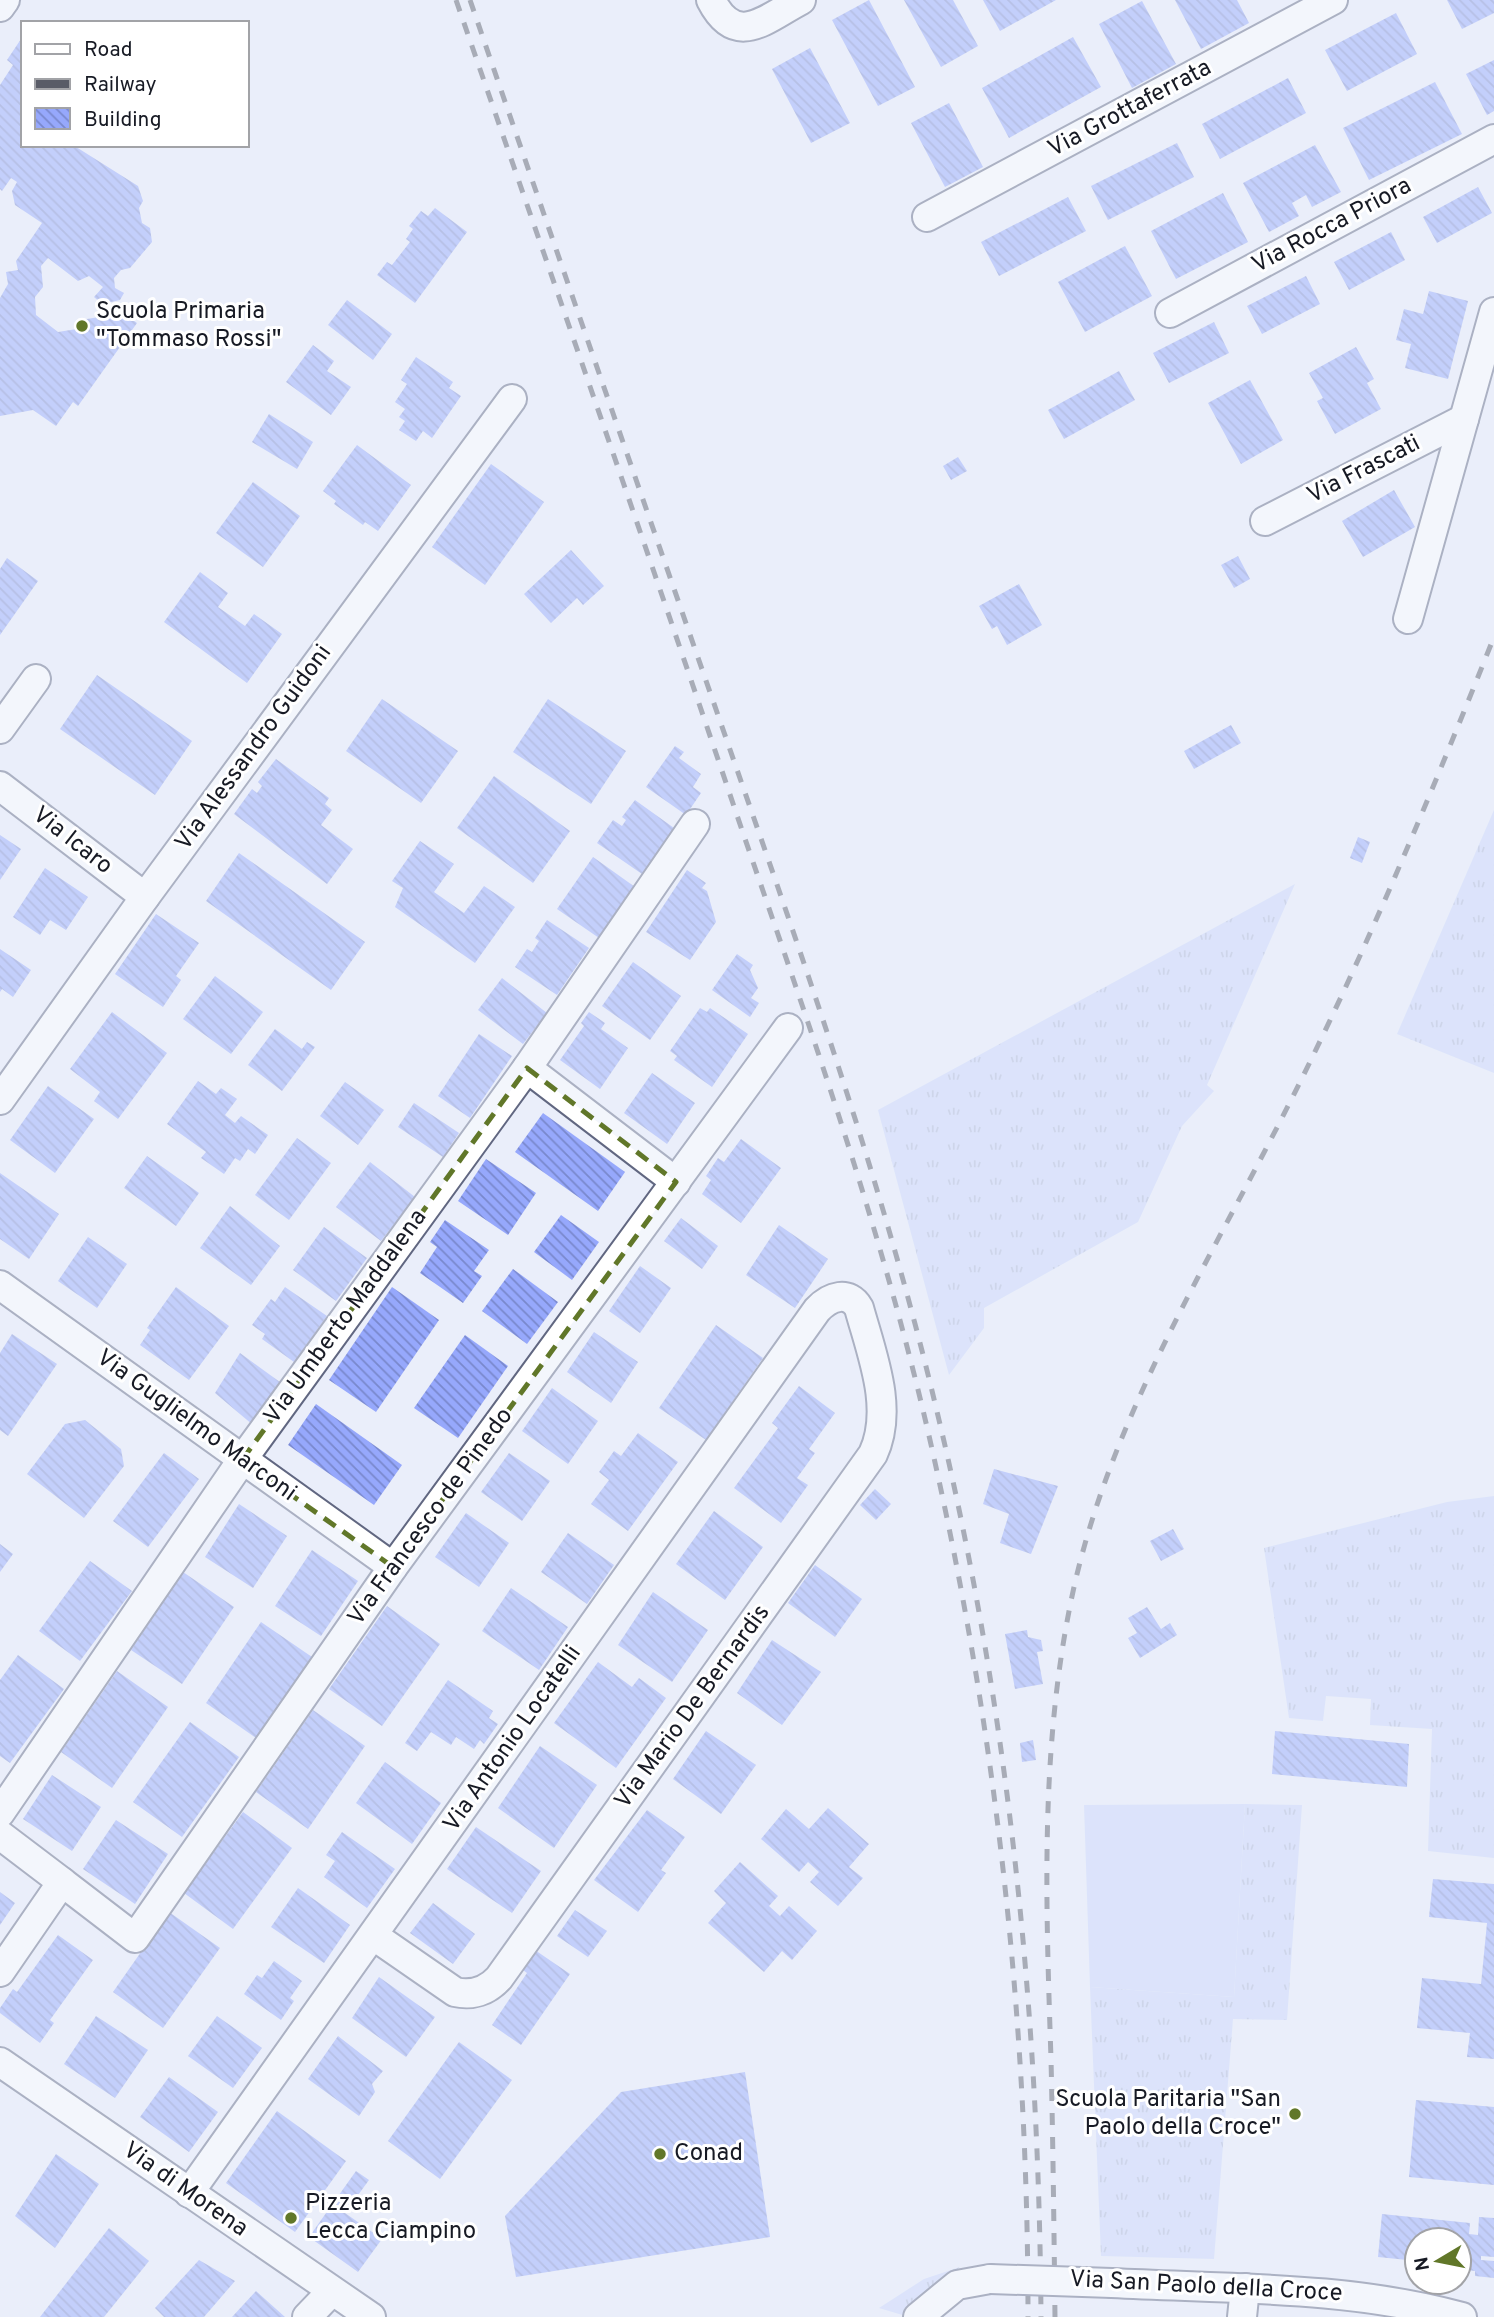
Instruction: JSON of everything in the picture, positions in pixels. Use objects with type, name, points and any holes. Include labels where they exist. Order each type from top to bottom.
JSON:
[{"type":"street","points":[[0,7],[5,0]]},
{"type":"street","points":[[711,0],[725,22],[742,28],[758,23],[801,0]]},
{"type":"street","name":"Via Grottaferrata","points":[[928,217],[1333,0]]},
{"type":"street","name":"Via Rocca Priora","points":[[1170,313],[1494,139]]},
{"type":"street","name":"Via Frascati","points":[[1408,619],[1494,312]]},
{"type":"street","name":"Via Alessandro Guidoni","points":[[0,1100],[145,897],[512,399]]},
{"type":"street","name":"Via Frascati","points":[[1265,521],[1464,419]]},
{"type":"street","points":[[0,729],[36,679]]},
{"type":"street","name":"Via Icaro","points":[[0,786],[145,897]]},
{"type":"street","name":"Via Umberto Maddalena","points":[[0,1813],[242,1460],[527,1068],[695,824]]},
{"type":"street","name":"Via Francesco de Pinedo","points":[[62,1882],[135,1938],[393,1567],[788,1028]]},
{"type":"street","points":[[527,1068],[676,1182]]},
{"type":"street","name":"Via Guglielmo Marconi","points":[[0,1285],[393,1567]]},
{"type":"street","name":"Via Mario De Bernardis","points":[[374,1936],[455,1992],[475,1993],[499,1978],[873,1454],[882,1430],[881,1395],[859,1308],[853,1299],[844,1296]]},
{"type":"street","name":"Via Antonio Locatelli","points":[[189,2193],[817,1310],[828,1301],[844,1296]]},
{"type":"street","points":[[0,1835],[62,1882],[0,1972]]},
{"type":"street","name":"Via di Morena","points":[[0,2062],[371,2317]]},
{"type":"street","name":"Via San Paolo della Croce","points":[[918,2317],[957,2286],[990,2279],[1245,2288],[1375,2297],[1462,2317]]},
{"type":"street","points":[[1241,2317],[1245,2288]]},
{"type":"street","points":[[307,2317],[332,2291]]},
{"type":"highlighted area","points":[[527,1068],[676,1182],[393,1567],[242,1460]]},
{"type":"green space","points":[[1494,810],[1494,1073],[1397,1034]]},
{"type":"green space","points":[[1295,884],[1207,1085],[1214,1091],[1182,1126],[1138,1222],[984,1308],[984,1328],[949,1375],[878,1110]]},
{"type":"green space","points":[[1494,1496],[1494,1858],[1428,1851],[1432,1729],[1370,1725],[1371,1699],[1326,1696],[1323,1721],[1289,1718],[1264,1548],[1447,1502]]},
{"type":"green space","points":[[1245,1804],[1302,1805],[1287,2020],[1233,2019],[1214,2259],[1101,2256],[1090,1987],[1234,1997]]},
{"type":"green space","points":[[1245,1804],[1234,1997],[1090,1987],[1084,1805]]},
{"type":"green space","points":[[960,2267],[922,2301],[909,2317],[879,2308],[924,2279]]},
{"type":"building","points":[[869,0],[915,87],[878,106],[832,20]]},
{"type":"building","points":[[904,0],[953,0],[978,46],[941,67]]},
{"type":"building","points":[[983,0],[1056,0],[1000,31]]},
{"type":"building","points":[[1175,0],[1237,0],[1249,23],[1201,49]]},
{"type":"building","points":[[1447,0],[1494,0],[1494,13],[1462,29]]},
{"type":"building","points":[[1142,1],[1176,64],[1132,88],[1099,24]]},
{"type":"building","points":[[1396,13],[1417,54],[1347,91],[1325,50]]},
{"type":"building","points":[[1073,37],[1101,87],[1009,138],[982,88]]},
{"type":"building","points":[[21,39],[21,147],[76,147],[138,186],[143,201],[139,208],[142,223],[150,228],[152,242],[130,268],[121,270],[114,278],[115,288],[124,293],[120,300],[102,304],[94,297],[103,287],[89,276],[78,281],[48,258],[41,266],[43,287],[35,297],[36,315],[58,332],[83,328],[81,320],[123,313],[137,323],[78,406],[73,402],[56,426],[33,410],[0,416],[0,298],[8,284],[6,272],[18,270],[16,261],[42,223],[15,205],[12,191],[17,182],[11,178],[2,191],[0,189],[0,85],[13,65],[7,60]]},
{"type":"building","points":[[810,48],[850,123],[811,143],[772,69]]},
{"type":"building","points":[[1494,60],[1494,111],[1487,115],[1466,74]]},
{"type":"building","points":[[1288,78],[1306,113],[1220,159],[1202,124]]},
{"type":"building","points":[[1435,82],[1462,134],[1369,180],[1343,128]]},
{"type":"building","points":[[949,103],[983,167],[945,187],[911,123]]},
{"type":"building","points":[[1177,143],[1194,177],[1108,220],[1091,186]]},
{"type":"building","points":[[1315,145],[1341,192],[1312,207],[1306,195],[1292,203],[1299,216],[1269,232],[1243,183]]},
{"type":"building","points":[[1478,187],[1492,213],[1437,243],[1423,217]]},
{"type":"building","points":[[1223,193],[1248,242],[1176,279],[1151,231]]},
{"type":"building","points":[[1068,197],[1086,231],[999,276],[981,242]]},
{"type":"building","points":[[435,208],[467,232],[415,303],[377,275],[387,262],[392,265],[410,242],[406,239],[413,229],[409,226],[421,211],[428,216]]},
{"type":"building","points":[[1391,232],[1405,260],[1349,290],[1334,262]]},
{"type":"building","points":[[1125,246],[1152,296],[1085,332],[1058,282]]},
{"type":"building","points":[[1306,276],[1320,304],[1262,334],[1247,306]]},
{"type":"building","points":[[1429,291],[1468,301],[1448,379],[1405,368],[1411,344],[1396,340],[1404,309],[1423,314]]},
{"type":"building","points":[[347,300],[392,334],[373,360],[328,325]]},
{"type":"building","points":[[1214,322],[1229,353],[1169,383],[1153,353]]},
{"type":"building","points":[[313,345],[334,361],[327,371],[351,387],[331,415],[286,382]]},
{"type":"building","points":[[1356,347],[1374,379],[1367,383],[1381,409],[1335,434],[1317,401],[1323,398],[1309,373]]},
{"type":"building","points":[[416,357],[453,382],[449,388],[461,396],[432,438],[423,431],[416,441],[399,430],[405,421],[399,417],[405,409],[395,402],[407,384],[401,380]]},
{"type":"building","points":[[1119,371],[1135,400],[1064,439],[1048,410]]},
{"type":"building","points":[[1250,380],[1283,440],[1241,464],[1208,403]]},
{"type":"building","points":[[269,414],[313,442],[297,469],[252,442]]},
{"type":"building","points":[[357,445],[411,485],[378,531],[365,522],[363,525],[334,504],[336,501],[323,491]]},
{"type":"building","points":[[958,457],[967,471],[951,480],[943,466]]},
{"type":"building","points":[[491,464],[544,502],[485,585],[432,547]]},
{"type":"building","points":[[253,482],[300,516],[263,567],[216,533]]},
{"type":"building","points":[[1394,490],[1415,527],[1363,557],[1342,521]]},
{"type":"building","points":[[571,550],[604,586],[583,605],[577,598],[551,623],[524,594]]},
{"type":"building","points":[[1238,556],[1250,579],[1234,588],[1221,565]]},
{"type":"building","points":[[7,558],[38,581],[0,635],[0,569]]},
{"type":"building","points":[[200,572],[228,593],[218,607],[245,626],[254,614],[282,634],[247,683],[164,622]]},
{"type":"building","points":[[1019,584],[1042,625],[1007,645],[997,626],[992,629],[979,606]]},
{"type":"building","points":[[97,675],[192,741],[155,795],[60,729]]},
{"type":"building","points":[[382,699],[458,751],[421,803],[346,751]]},
{"type":"building","points":[[548,699],[626,751],[591,804],[513,752]]},
{"type":"building","points":[[1231,725],[1241,743],[1194,769],[1184,751]]},
{"type":"building","points":[[675,746],[684,752],[679,758],[701,774],[693,787],[701,793],[686,815],[646,787]]},
{"type":"building","points":[[276,759],[329,798],[325,804],[332,810],[321,825],[353,849],[327,884],[234,814],[252,789],[257,793],[262,786],[258,782]]},
{"type":"building","points":[[494,776],[570,831],[533,883],[457,828]]},
{"type":"building","points":[[635,800],[674,828],[642,874],[597,843],[613,820],[622,826],[626,820],[622,817]]},
{"type":"building","points":[[0,835],[21,849],[0,880]]},
{"type":"building","points":[[1358,837],[1370,842],[1362,863],[1350,858]]},
{"type":"building","points":[[420,841],[454,864],[434,892],[464,913],[484,886],[515,907],[475,963],[395,907],[403,888],[392,881]]},
{"type":"building","points":[[239,853],[365,942],[331,990],[206,901]]},
{"type":"building","points":[[593,857],[635,887],[599,938],[557,909]]},
{"type":"building","points":[[45,868],[88,897],[66,930],[50,920],[40,935],[13,917]]},
{"type":"building","points":[[687,870],[706,883],[702,888],[707,891],[716,922],[690,960],[646,932]]},
{"type":"building","points":[[156,914],[199,943],[176,976],[181,980],[163,1007],[115,974]]},
{"type":"building","points":[[547,920],[589,948],[557,995],[515,967],[527,949],[532,952],[539,941],[535,938]]},
{"type":"building","points":[[0,949],[31,970],[13,997],[2,989],[0,992]]},
{"type":"building","points":[[737,954],[753,965],[750,970],[758,988],[751,998],[759,1003],[750,1017],[712,990]]},
{"type":"building","points":[[633,962],[681,996],[650,1040],[602,1006]]},
{"type":"building","points":[[215,976],[263,1012],[231,1054],[183,1019]]},
{"type":"building","points":[[502,978],[547,1013],[523,1044],[478,1010]]},
{"type":"building","points":[[700,1008],[707,1012],[710,1008],[748,1034],[712,1087],[674,1060],[677,1056],[670,1051]]},
{"type":"building","points":[[112,1012],[167,1053],[118,1119],[94,1101],[100,1092],[70,1069]]},
{"type":"building","points":[[589,1012],[605,1023],[601,1029],[628,1048],[600,1089],[560,1060],[584,1026],[581,1023]]},
{"type":"building","points":[[275,1029],[302,1049],[307,1042],[315,1047],[282,1091],[248,1065]]},
{"type":"building","points":[[479,1034],[512,1056],[470,1118],[438,1096]]},
{"type":"building","points":[[652,1073],[695,1103],[667,1144],[624,1113]]},
{"type":"building","points":[[198,1081],[216,1094],[221,1088],[237,1099],[225,1115],[235,1123],[241,1116],[268,1135],[255,1154],[248,1149],[240,1161],[235,1158],[224,1174],[201,1158],[206,1152],[167,1124]]},
{"type":"building","points":[[345,1082],[384,1110],[358,1145],[320,1116]]},
{"type":"building","points":[[48,1086],[94,1119],[55,1173],[10,1140]]},
{"type":"building","points":[[414,1103],[459,1133],[443,1157],[398,1127]]},
{"type":"building","points":[[543,1113],[625,1172],[598,1211],[515,1152]]},
{"type":"building","points":[[297,1138],[331,1163],[289,1220],[255,1195]]},
{"type":"building","points":[[741,1139],[781,1168],[741,1223],[702,1194],[711,1180],[706,1176],[718,1158],[724,1162]]},
{"type":"building","points":[[147,1156],[199,1193],[176,1226],[124,1188]]},
{"type":"building","points":[[486,1159],[536,1193],[508,1235],[458,1201]]},
{"type":"building","points":[[370,1162],[415,1197],[381,1241],[336,1207]]},
{"type":"building","points":[[0,1173],[59,1214],[29,1259],[0,1239]]},
{"type":"building","points":[[230,1206],[280,1246],[251,1285],[200,1248]]},
{"type":"building","points":[[561,1215],[599,1242],[572,1280],[534,1252]]},
{"type":"building","points":[[681,1218],[718,1246],[702,1269],[664,1241]]},
{"type":"building","points":[[445,1220],[489,1250],[474,1271],[482,1276],[463,1303],[420,1273],[437,1247],[430,1242]]},
{"type":"building","points":[[779,1225],[828,1259],[795,1308],[746,1275]]},
{"type":"building","points":[[324,1227],[367,1258],[336,1301],[293,1270]]},
{"type":"building","points":[[88,1237],[127,1264],[97,1308],[58,1281]]},
{"type":"building","points":[[640,1266],[671,1288],[640,1333],[609,1311]]},
{"type":"building","points":[[513,1269],[558,1302],[527,1344],[482,1311]]},
{"type":"building","points":[[176,1287],[229,1326],[189,1380],[140,1345],[150,1330],[147,1328]]},
{"type":"building","points":[[285,1287],[327,1316],[294,1362],[262,1339],[265,1334],[252,1325],[271,1299],[275,1302]]},
{"type":"building","points":[[392,1287],[439,1320],[376,1412],[329,1380]]},
{"type":"building","points":[[716,1325],[763,1358],[706,1440],[659,1408]]},
{"type":"building","points":[[594,1332],[638,1362],[611,1403],[567,1372]]},
{"type":"building","points":[[12,1334],[57,1364],[8,1436],[0,1430],[0,1353]]},
{"type":"building","points":[[465,1335],[508,1366],[458,1438],[414,1408]]},
{"type":"building","points":[[240,1353],[284,1385],[253,1425],[215,1393]]},
{"type":"building","points":[[799,1386],[835,1413],[809,1449],[815,1453],[797,1478],[808,1485],[781,1523],[734,1488],[778,1428],[772,1423]]},
{"type":"building","points":[[552,1388],[598,1421],[568,1464],[522,1431]]},
{"type":"building","points":[[316,1404],[402,1465],[374,1505],[288,1445]]},
{"type":"building","points":[[85,1420],[121,1449],[124,1466],[84,1518],[27,1474],[65,1424]]},
{"type":"building","points":[[638,1433],[678,1462],[628,1531],[591,1504],[609,1480],[599,1472],[614,1451],[621,1456]]},
{"type":"building","points":[[164,1453],[199,1479],[148,1547],[113,1521]]},
{"type":"building","points":[[509,1453],[550,1481],[522,1521],[481,1492]]},
{"type":"building","points":[[994,1469],[1058,1486],[1031,1554],[1000,1543],[1009,1514],[983,1504]]},
{"type":"building","points":[[875,1489],[891,1504],[876,1520],[860,1505]]},
{"type":"building","points":[[239,1504],[287,1536],[253,1588],[205,1557]]},
{"type":"building","points":[[714,1511],[763,1547],[725,1600],[676,1564]]},
{"type":"building","points":[[466,1513],[509,1543],[479,1587],[435,1557]]},
{"type":"building","points":[[1173,1529],[1184,1549],[1161,1561],[1150,1541]]},
{"type":"building","points":[[568,1533],[614,1565],[587,1604],[541,1572]]},
{"type":"building","points":[[0,1544],[13,1554],[0,1572]]},
{"type":"building","points":[[312,1550],[358,1581],[321,1636],[275,1606]]},
{"type":"building","points":[[90,1561],[132,1591],[80,1661],[39,1631]]},
{"type":"building","points":[[815,1565],[862,1599],[835,1637],[788,1603]]},
{"type":"building","points":[[183,1572],[234,1607],[182,1684],[131,1650]]},
{"type":"building","points":[[511,1588],[568,1627],[539,1670],[482,1631]]},
{"type":"building","points":[[653,1592],[708,1630],[672,1682],[618,1645]]},
{"type":"building","points":[[387,1606],[440,1644],[382,1726],[329,1689]]},
{"type":"building","points":[[1147,1607],[1161,1629],[1170,1623],[1177,1635],[1140,1658],[1128,1638],[1137,1633],[1128,1618]]},
{"type":"building","points":[[261,1622],[312,1657],[256,1738],[206,1703]]},
{"type":"building","points":[[1027,1630],[1028,1637],[1041,1640],[1043,1651],[1037,1652],[1043,1684],[1015,1689],[1005,1634]]},
{"type":"building","points":[[772,1640],[821,1672],[782,1725],[737,1693]]},
{"type":"building","points":[[18,1655],[64,1689],[10,1763],[0,1756],[0,1680]]},
{"type":"building","points":[[598,1662],[632,1687],[639,1678],[666,1698],[616,1768],[554,1723]]},
{"type":"building","points":[[117,1671],[168,1707],[112,1788],[61,1752]]},
{"type":"building","points":[[448,1680],[493,1711],[489,1718],[498,1724],[484,1744],[480,1740],[474,1749],[456,1737],[451,1745],[431,1732],[417,1751],[405,1743]]},
{"type":"building","points":[[313,1710],[365,1746],[308,1829],[256,1792]]},
{"type":"building","points":[[190,1722],[239,1757],[182,1837],[133,1802]]},
{"type":"building","points":[[706,1731],[756,1765],[721,1814],[673,1779]]},
{"type":"building","points":[[1275,1731],[1409,1744],[1407,1787],[1272,1774]]},
{"type":"building","points":[[1033,1740],[1036,1760],[1022,1762],[1020,1743]]},
{"type":"building","points":[[540,1746],[597,1785],[554,1848],[498,1808]]},
{"type":"building","points":[[385,1762],[441,1803],[412,1844],[356,1803]]},
{"type":"building","points":[[52,1775],[101,1807],[72,1851],[23,1819]]},
{"type":"building","points":[[828,1808],[869,1844],[849,1867],[863,1878],[838,1906],[810,1882],[819,1872],[808,1862],[799,1872],[761,1839],[786,1809],[809,1829]]},
{"type":"building","points":[[647,1810],[685,1837],[661,1870],[666,1873],[638,1912],[594,1880]]},
{"type":"building","points":[[243,1812],[292,1848],[233,1929],[184,1893]]},
{"type":"building","points":[[116,1820],[168,1854],[135,1904],[83,1869]]},
{"type":"building","points":[[476,1827],[541,1871],[512,1913],[447,1869]]},
{"type":"building","points":[[342,1832],[395,1869],[367,1908],[324,1877],[335,1861],[326,1855]]},
{"type":"building","points":[[740,1862],[778,1896],[769,1906],[780,1916],[789,1906],[817,1931],[792,1960],[782,1951],[764,1972],[708,1923],[726,1903],[714,1891]]},
{"type":"building","points":[[1433,1879],[1494,1884],[1494,2059],[1467,2057],[1470,2033],[1417,2028],[1422,1978],[1481,1984],[1487,1923],[1429,1917]]},
{"type":"building","points":[[298,1888],[350,1925],[324,1963],[271,1927]]},
{"type":"building","points":[[0,1892],[15,1903],[0,1925]]},
{"type":"building","points":[[433,1903],[475,1934],[453,1964],[410,1933]]},
{"type":"building","points":[[575,1910],[607,1931],[588,1957],[557,1936]]},
{"type":"building","points":[[169,1912],[220,1948],[163,2028],[113,1992]]},
{"type":"building","points":[[58,1935],[93,1960],[50,2020],[54,2023],[40,2043],[0,2013],[0,2008],[13,1989],[17,1992]]},
{"type":"building","points":[[532,1948],[570,1974],[521,2045],[492,2025],[527,1973],[519,1967]]},
{"type":"building","points":[[274,1961],[302,1981],[290,1998],[294,2001],[281,2020],[244,1994],[257,1975],[262,1978]]},
{"type":"building","points":[[379,1977],[435,2017],[406,2057],[352,2018]]},
{"type":"building","points":[[96,2016],[148,2050],[115,2098],[64,2064]]},
{"type":"building","points":[[217,2016],[262,2048],[233,2088],[188,2056]]},
{"type":"building","points":[[338,2036],[383,2071],[372,2084],[375,2092],[359,2116],[308,2079]]},
{"type":"building","points":[[459,2042],[512,2080],[440,2179],[388,2141]]},
{"type":"building","name":"Conad","points":[[745,2072],[770,2237],[516,2277],[505,2216],[621,2092]]},
{"type":"building","points":[[169,2077],[218,2112],[189,2152],[140,2117]]},
{"type":"building","points":[[1416,2100],[1494,2107],[1494,2185],[1409,2177]]},
{"type":"building","points":[[277,2111],[346,2161],[295,2232],[226,2183]]},
{"type":"building","points":[[56,2154],[99,2184],[55,2248],[15,2216]]},
{"type":"building","points":[[356,2171],[369,2180],[345,2213],[382,2239],[358,2272],[309,2237]]},
{"type":"building","points":[[1382,2214],[1470,2223],[1470,2226],[1403,2226],[1403,2260],[1378,2257]]},
{"type":"building","points":[[1479,2217],[1494,2218],[1494,2257],[1481,2256],[1481,2260],[1494,2261],[1494,2278],[1475,2276],[1473,2234],[1478,2235]]},
{"type":"building","points":[[109,2228],[149,2261],[104,2317],[40,2317]]},
{"type":"building","points":[[199,2260],[235,2281],[204,2317],[164,2317],[155,2308]]},
{"type":"building","points":[[256,2291],[285,2317],[232,2317]]},
{"type":"railway","points":[[456,0],[823,1068],[873,1227],[917,1386],[958,1572],[977,1677],[1005,1889],[1022,2103],[1028,2317]]},
{"type":"railway","points":[[470,0],[814,993],[869,1163],[918,1334],[963,1531],[1002,1753],[1026,1978],[1034,2091],[1041,2317]]},
{"type":"railway","points":[[1055,2317],[1047,1888],[1049,1775],[1060,1662],[1086,1539],[1108,1473],[1134,1410],[1194,1285],[1318,1045],[1372,929],[1494,637]]},
{"type":"place","name":"Scuola Primaria \"Tommaso Rossi\"","points":[[82,326]]},
{"type":"place","name":"Scuola Paritaria \"San Paolo della Croce\"","points":[[1295,2114]]},
{"type":"place","name":"Conad","points":[[660,2154]]},
{"type":"place","name":"Pizzeria Lecca Ciampino","points":[[291,2218]]}]
